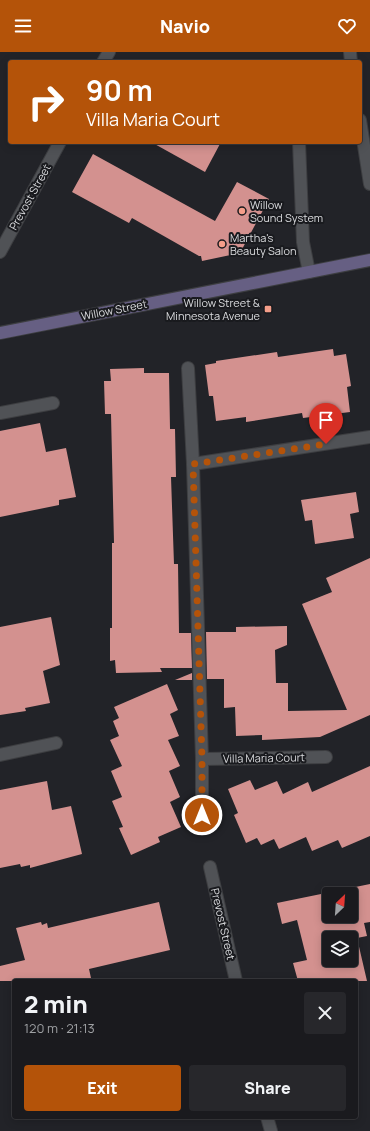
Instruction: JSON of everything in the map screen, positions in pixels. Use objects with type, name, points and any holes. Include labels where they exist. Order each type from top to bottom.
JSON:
[{"type":"main road","name":"Willow Street","points":[[0,333],[370,260]]},
{"type":"street","points":[[362,126],[367,142],[370,184]]},
{"type":"street","name":"Prevost Street","points":[[0,252],[59,144]]},
{"type":"street","points":[[299,144],[303,242],[309,272]]},
{"type":"street","points":[[188,368],[193,464],[202,759],[202,815]]},
{"type":"street","points":[[0,413],[53,403]]},
{"type":"street","points":[[193,464],[370,437]]},
{"type":"street","points":[[0,755],[56,743]]},
{"type":"street","name":"Villa Maria Court","points":[[202,759],[326,757]]},
{"type":"street","name":"Prevost Street","points":[[210,867],[236,979]]},
{"type":"street","points":[[268,1119],[271,1131]]},
{"type":"building","points":[[155,144],[220,144],[205,172]]},
{"type":"building","points":[[93,154],[215,221],[237,182],[269,199],[240,253],[202,261],[201,256],[132,218],[129,223],[72,192]]},
{"type":"building","points":[[333,349],[334,356],[346,354],[351,386],[347,387],[350,412],[303,418],[302,413],[246,422],[246,417],[216,421],[213,396],[209,396],[205,365],[216,363],[216,361],[277,352],[278,357]]},
{"type":"building","points":[[144,368],[144,373],[169,373],[170,429],[175,429],[176,477],[171,477],[174,564],[178,564],[179,633],[191,633],[192,668],[160,668],[162,672],[116,673],[115,660],[110,661],[110,628],[112,628],[112,543],[114,543],[111,414],[105,414],[104,381],[111,381],[110,369]]},
{"type":"building","points":[[40,423],[46,452],[66,448],[76,497],[59,500],[59,505],[0,517],[0,431]]},
{"type":"building","points":[[356,492],[359,512],[350,514],[354,538],[315,544],[312,520],[305,521],[301,500]]},
{"type":"building","points":[[370,558],[370,715],[320,737],[262,740],[262,735],[236,736],[235,707],[224,708],[224,679],[207,679],[206,632],[236,632],[236,627],[287,626],[287,645],[275,650],[276,683],[288,683],[288,711],[347,710],[302,604],[332,592],[326,578]]},
{"type":"building","points":[[51,617],[60,665],[43,671],[50,703],[25,708],[26,711],[0,715],[0,627]]},
{"type":"building","points":[[192,673],[192,680],[175,680]]},
{"type":"building","points":[[167,684],[178,710],[170,714],[179,736],[168,740],[180,766],[169,771],[180,797],[170,802],[181,827],[158,837],[160,842],[131,855],[119,828],[123,827],[112,801],[122,797],[111,771],[122,766],[110,740],[119,736],[113,721],[119,718],[114,707]]},
{"type":"building","points":[[370,766],[370,836],[342,848],[338,840],[312,851],[306,837],[279,849],[274,839],[261,845],[257,838],[246,843],[234,815],[238,813],[228,789],[250,780],[255,790],[277,781],[283,794],[308,782],[312,792]]},
{"type":"building","points":[[47,781],[52,810],[71,806],[82,854],[30,868],[30,865],[21,867],[20,864],[0,868],[0,790]]},
{"type":"building","points":[[370,884],[370,922],[364,923],[367,936],[358,938],[358,931],[322,931],[322,967],[358,967],[358,942],[367,981],[358,981],[358,979],[297,979],[293,963],[307,960],[297,920],[282,924],[277,903],[322,894],[322,923],[358,923],[358,887],[355,887]]},
{"type":"building","points":[[159,902],[170,950],[89,969],[91,978],[87,979],[12,979],[12,981],[0,981],[0,966],[25,960],[16,928],[41,922],[42,925],[47,923],[48,928]]},
{"type":"place","name":"Willow Sound System","points":[[242,211]]},
{"type":"place","name":"Martha's Beauty Salon","points":[[222,244]]},
{"type":"place","name":"Willow Street & Minnesota Avenue","points":[[268,309]]},
{"type":"route","points":[[202,815],[202,759],[193,464],[326,444]]}]
